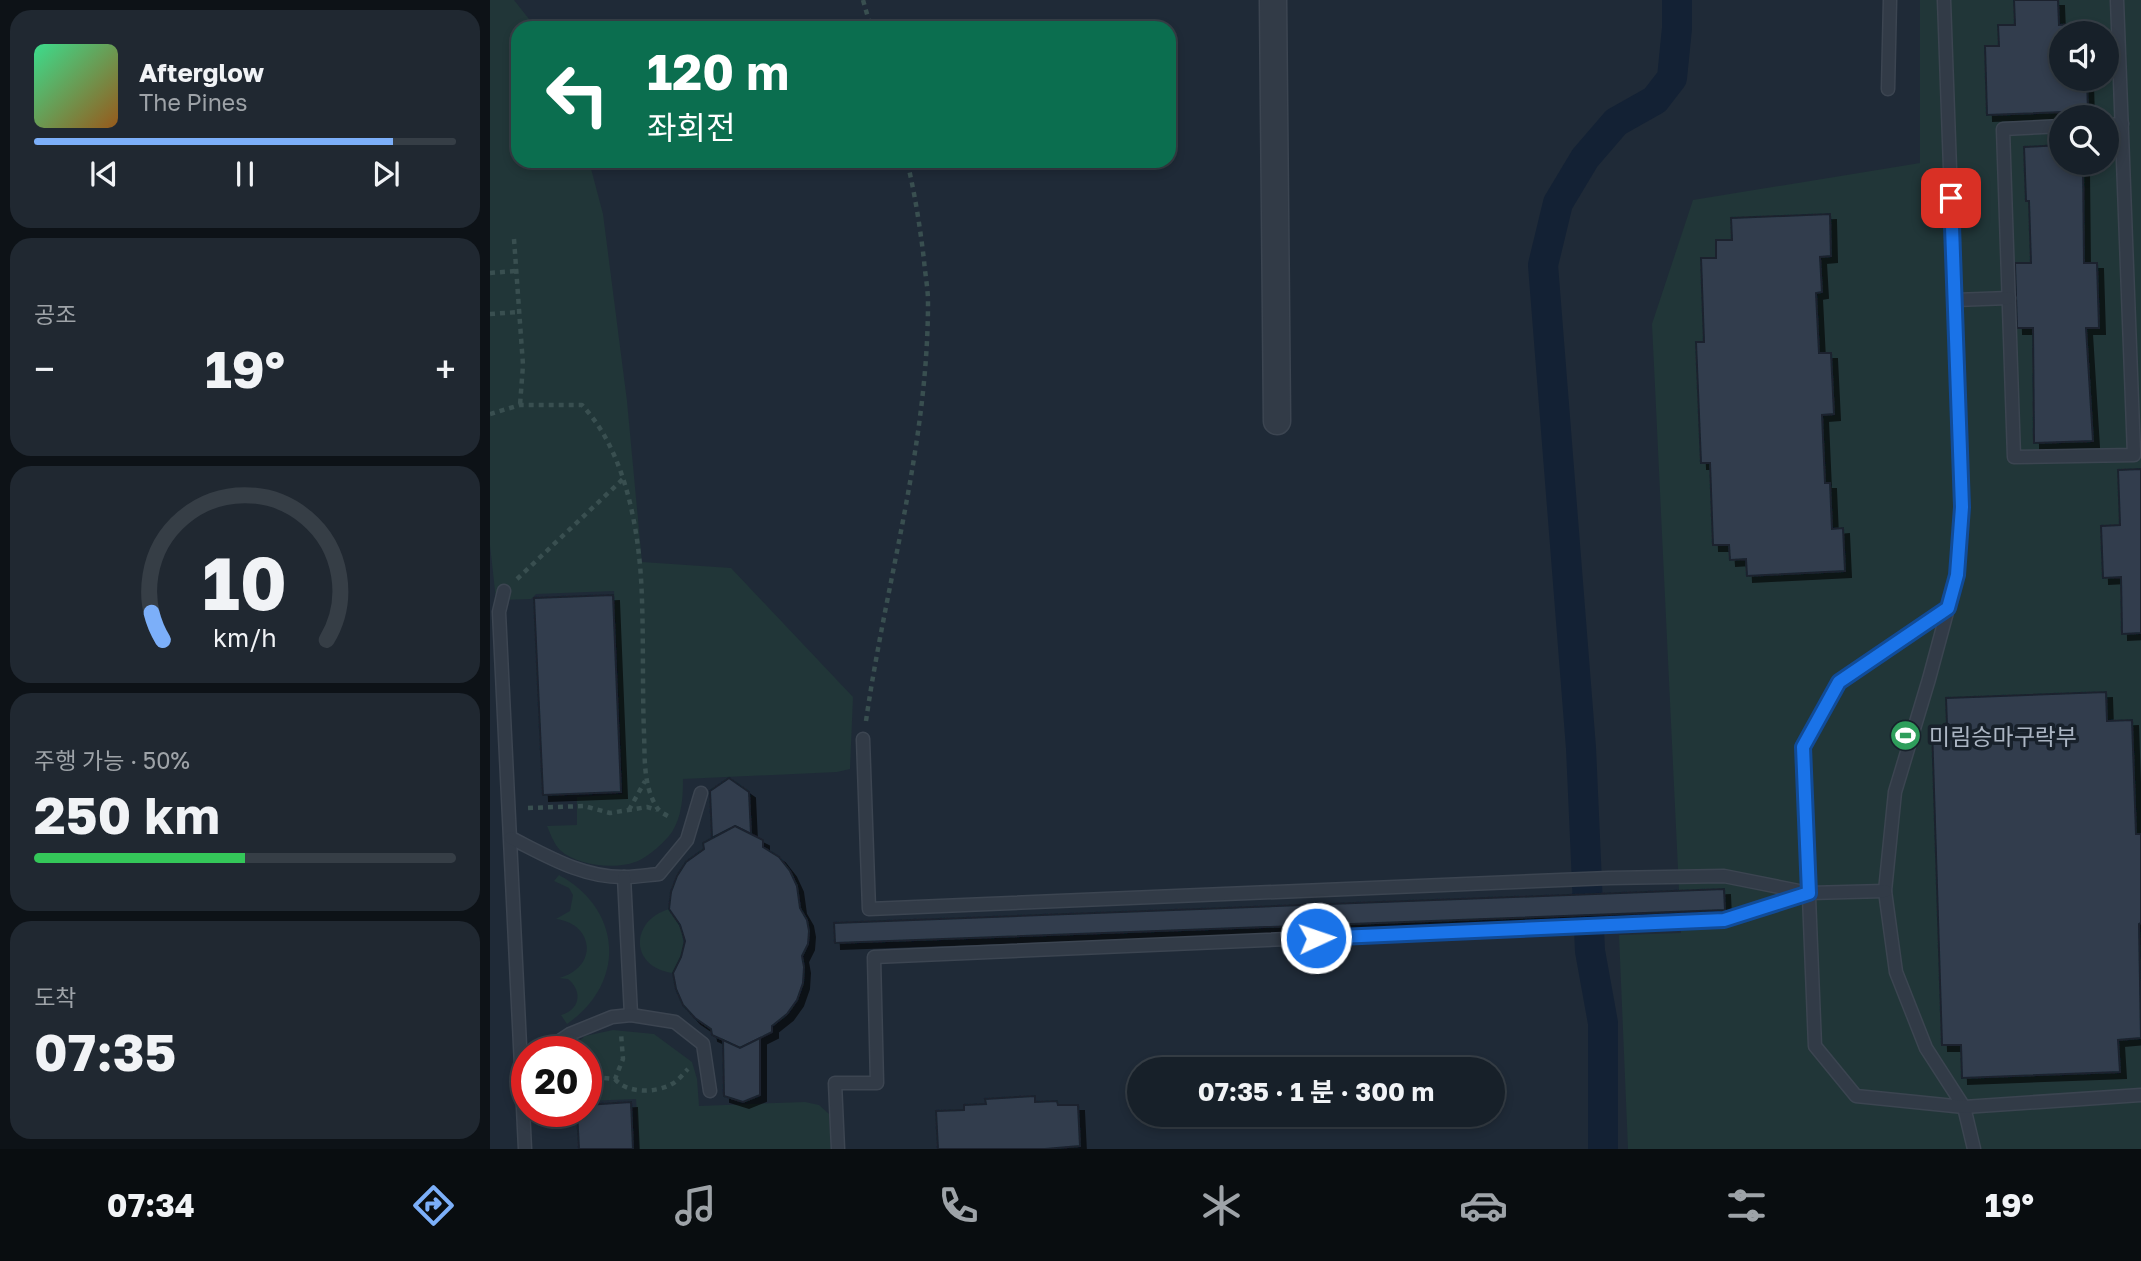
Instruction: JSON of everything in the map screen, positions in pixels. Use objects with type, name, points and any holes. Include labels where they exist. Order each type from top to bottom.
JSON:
[{"type":"street","points":[[1273,0],[1277,421]]},
{"type":"lane","points":[[1888,89],[1890,0]]},
{"type":"lane","points":[[1944,0],[1962,507],[1957,575],[1895,792],[1885,891],[1896,972],[1926,1048],[1964,1107],[1974,1149]]},
{"type":"lane","points":[[2049,127],[2003,129],[2014,457],[2134,455],[2117,0]]},
{"type":"lane","points":[[1955,300],[2009,298]]},
{"type":"lane","points":[[504,591],[499,612],[522,1036]]},
{"type":"lane","points":[[1948,608],[1839,682],[1803,747],[1815,1046],[1856,1096],[1964,1107],[2141,1095]]},
{"type":"lane","points":[[863,739],[869,909],[1609,878],[1724,876],[1809,893],[1885,891]]},
{"type":"lane","points":[[511,838],[585,872],[624,877],[659,874],[687,840],[701,793]]},
{"type":"lane","points":[[624,877],[631,1015]]},
{"type":"lane","points":[[838,1149],[835,1083],[877,1083],[874,957],[1724,920],[1809,893]]},
{"type":"lane","points":[[567,1036],[612,1017],[631,1015],[675,1022],[703,1044],[710,1091]]},
{"type":"lane","points":[[525,1127],[525,1149]]},
{"type":"path","points":[[863,0],[869,21]]},
{"type":"path","points":[[863,739],[876,650],[908,499],[923,405],[928,300],[916,197],[909,168]]},
{"type":"path","points":[[514,239],[523,365],[520,405]]},
{"type":"path","points":[[490,274],[516,271]]},
{"type":"path","points":[[490,314],[519,312]]},
{"type":"path","points":[[490,414],[520,405],[582,405],[596,420],[624,478],[635,528],[641,578],[641,677],[646,780],[657,810]]},
{"type":"path","points":[[504,591],[624,478]]},
{"type":"path","points":[[629,811],[646,780]]},
{"type":"path","points":[[509,808],[584,806],[610,813],[647,807],[690,828]]},
{"type":"path","points":[[612,1017],[621,1034],[623,1049],[623,1059],[615,1079]]},
{"type":"path","points":[[602,1077],[615,1079],[617,1083],[633,1090],[654,1091],[672,1084],[690,1068],[703,1044]]},
{"type":"green space","points":[[490,0],[514,0],[530,21],[511,21],[511,168],[591,168],[603,214],[627,401],[642,562],[731,568],[853,697],[850,769],[837,772],[683,779],[680,813],[672,832],[642,859],[629,864],[609,866],[587,863],[567,855],[556,845],[547,826],[577,825],[577,797],[623,794],[614,591],[536,594],[531,599],[496,600],[490,545]]},
{"type":"green space","name":"미림승마구락부","points":[[1920,0],[2141,0],[2141,1149],[1628,1149],[1619,935],[1681,933],[1652,324],[1693,200],[1920,163]]},
{"type":"green space","points":[[559,875],[580,890],[596,907],[605,927],[609,947],[607,968],[600,988],[586,1007],[567,1024],[561,1015],[576,1005],[577,994],[568,979],[559,978],[572,973],[580,965],[587,947],[578,929],[556,919],[570,911],[573,895],[569,888],[554,881]]},
{"type":"green space","points":[[669,909],[679,926],[683,940],[681,955],[673,973],[649,963],[642,954],[640,944],[641,933],[647,923]]},
{"type":"green space","points":[[613,1030],[654,1034],[692,1062],[697,1079],[699,1106],[805,1102],[819,1105],[829,1114],[831,1149],[639,1149],[636,1099],[602,1100],[602,1036],[585,1036]]},
{"type":"building","points":[[2014,0],[2058,0],[2059,21],[2049,21],[2049,91],[2087,91],[2088,105],[2049,105],[2049,113],[1987,115],[1985,46],[1999,46],[1998,25],[2015,25]]},
{"type":"building","points":[[2049,146],[2049,175],[2083,175],[2084,263],[2097,263],[2099,328],[2086,328],[2093,441],[2034,443],[2033,328],[2017,328],[2015,263],[2031,263],[2024,147]]},
{"type":"building","points":[[1830,214],[1831,256],[1820,257],[1822,292],[1816,293],[1819,353],[1831,353],[1834,414],[1822,415],[1825,483],[1830,483],[1832,529],[1843,528],[1845,571],[1747,576],[1746,559],[1730,560],[1729,545],[1713,545],[1710,463],[1701,463],[1696,342],[1704,342],[1701,258],[1716,258],[1716,240],[1732,240],[1731,218]]},
{"type":"building","points":[[2141,469],[2141,633],[2122,634],[2121,577],[2103,578],[2101,526],[2120,525],[2118,470]]},
{"type":"building","points":[[613,595],[621,792],[543,795],[534,598]]},
{"type":"building","points":[[2106,692],[2107,721],[2132,720],[2136,834],[2141,834],[2141,1038],[2118,1040],[2120,1072],[1962,1078],[1961,1045],[1942,1045],[1932,727],[1947,726],[1946,698]]},
{"type":"building","points":[[729,778],[749,792],[751,834],[735,826],[712,838],[710,791]]},
{"type":"building","points":[[735,826],[763,840],[763,847],[779,857],[790,871],[797,886],[800,908],[807,920],[809,931],[808,944],[802,956],[803,983],[797,1000],[787,1014],[772,1026],[772,1032],[740,1048],[712,1035],[711,1029],[683,1005],[673,973],[685,941],[680,925],[669,909],[671,892],[686,862],[704,849],[703,843]]},
{"type":"building","points":[[1724,889],[1725,910],[835,943],[834,923]]},
{"type":"building","points":[[760,1038],[760,1095],[743,1102],[724,1096],[723,1040],[740,1048]]},
{"type":"building","points":[[1035,1096],[1035,1102],[1057,1101],[1058,1105],[1078,1105],[1080,1146],[1045,1149],[938,1149],[936,1111],[964,1110],[964,1105],[986,1104],[985,1099]]},
{"type":"building","points":[[631,1102],[633,1149],[579,1149],[578,1127],[602,1127],[602,1104]]},
{"type":"waterway","points":[[1603,1149],[1603,1023],[1590,951],[1581,748],[1543,265],[1558,203],[1585,158],[1616,122],[1655,100],[1672,78],[1677,0]]},
{"type":"place","name":"미림승마구락부","points":[[1906,736]]},
{"type":"route","points":[[1316,938],[1724,920],[1809,893],[1803,747],[1839,682],[1948,608],[1957,575],[1962,507],[1951,198]]}]
